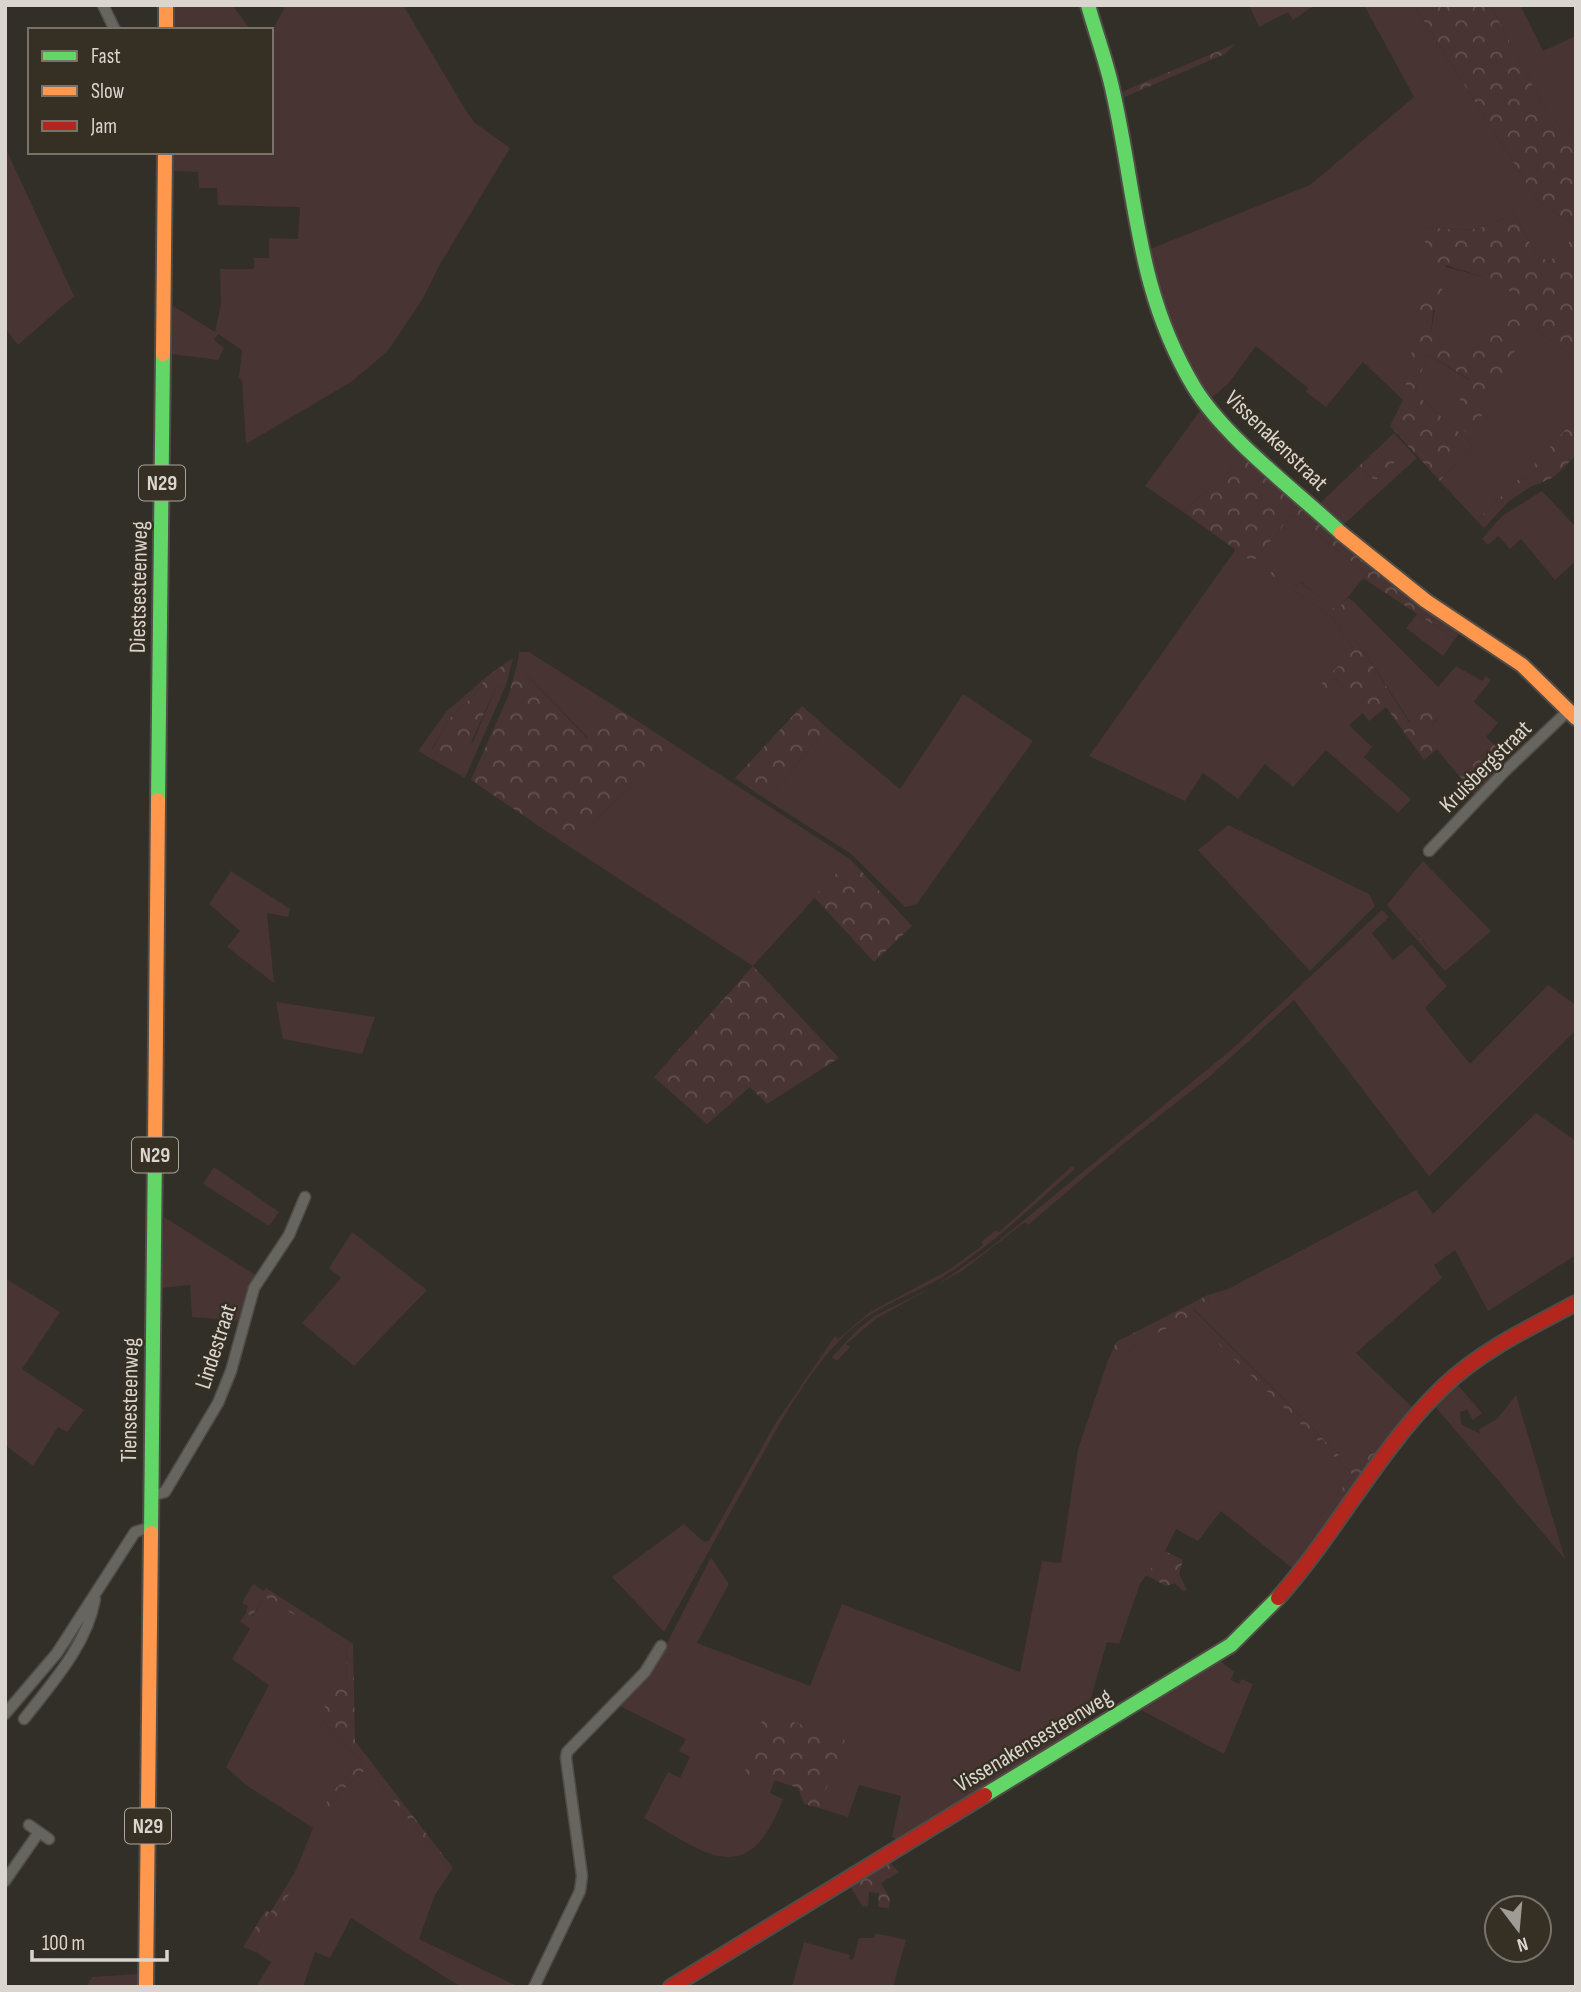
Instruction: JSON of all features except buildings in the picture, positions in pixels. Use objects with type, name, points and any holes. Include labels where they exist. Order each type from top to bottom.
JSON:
[{"type":"street","points":[[103,5],[114,28]]},
{"type":"street","points":[[166,5],[166,28]]},
{"type":"street","name":"Vissenakenstraat","points":[[1088,5],[1114,91],[1146,277],[1161,323],[1195,389],[1230,430],[1366,554],[1426,601],[1522,665],[1573,713]]},
{"type":"street","name":"Diestsesteenweg","points":[[159,813],[165,154]]},
{"type":"street","name":"Kruisbergstraat","points":[[1429,851],[1504,772],[1573,713]]},
{"type":"street","name":"Tiensesteenweg","points":[[146,1987],[159,813]]},
{"type":"street","name":"Lindestraat","points":[[151,1496],[165,1492],[213,1412],[231,1371],[254,1288],[289,1235],[305,1197]]},
{"type":"street","name":"Vissenakensesteenweg","points":[[671,1987],[1231,1645],[1269,1611],[1418,1414],[1460,1372],[1506,1341],[1576,1303]]},
{"type":"street","points":[[5,1714],[57,1653],[135,1532],[151,1527]]},
{"type":"street","points":[[24,1719],[60,1673],[86,1630],[95,1595]]},
{"type":"street","points":[[534,1987],[580,1891],[582,1875],[566,1758],[568,1752],[645,1672],[661,1646]]},
{"type":"street","points":[[29,1825],[49,1839]]},
{"type":"street","points":[[5,1881],[39,1832]]},
{"type":"green space","points":[[175,5],[232,5],[249,28],[175,28]]},
{"type":"green space","points":[[286,5],[403,5],[475,123],[510,148],[439,266],[422,300],[387,352],[351,382],[246,444],[242,381],[239,377],[242,350],[218,334],[214,340],[224,348],[218,360],[172,354],[173,306],[215,332],[221,304],[220,269],[254,269],[254,258],[269,258],[269,238],[298,239],[300,207],[218,205],[217,188],[199,188],[198,172],[174,171],[174,154],[273,154],[273,29]]},
{"type":"green space","points":[[1249,5],[1315,5],[1293,20],[1288,12],[1259,27]]},
{"type":"green space","points":[[1364,5],[1414,5],[1537,200],[1571,223],[1573,238],[1549,262],[1536,253],[1513,213],[1481,228],[1427,227],[1446,267],[1480,276],[1516,294],[1472,357],[1431,333],[1439,282],[1403,400],[1363,362],[1326,407],[1306,392],[1308,388],[1256,346],[1228,384],[1210,399],[1172,328],[1148,250],[1310,185],[1414,97]]},
{"type":"green space","points":[[1414,5],[1490,5],[1547,112],[1576,143],[1576,359],[1529,324],[1471,436],[1451,420],[1469,379],[1427,354],[1415,393],[1473,445],[1440,481],[1390,426],[1403,400],[1425,278],[1439,282],[1445,297],[1443,306],[1433,311],[1431,333],[1472,356],[1515,294],[1480,276],[1424,258],[1426,227],[1480,228],[1513,213],[1536,253],[1549,262],[1573,238],[1571,223],[1537,200]]},
{"type":"green space","points":[[1490,5],[1520,5],[1543,51],[1576,36],[1576,143],[1547,112]]},
{"type":"green space","points":[[1235,44],[1225,54],[1120,99],[1119,93]]},
{"type":"green space","points":[[5,147],[74,296],[18,345],[5,328]]},
{"type":"green space","points":[[1529,324],[1576,359],[1576,418],[1537,469],[1538,484],[1530,487],[1527,477],[1517,480],[1477,521],[1440,481],[1473,445],[1415,393],[1427,354],[1469,380]]},
{"type":"green space","points":[[1203,407],[1248,455],[1183,512],[1145,486]]},
{"type":"green space","points":[[1576,418],[1576,455],[1554,477],[1538,484],[1534,465]]},
{"type":"green space","points":[[1394,433],[1417,458],[1342,526],[1318,505],[1359,466],[1375,481],[1394,462],[1387,454],[1383,457],[1376,450]]},
{"type":"green space","points":[[1376,450],[1383,457],[1387,453],[1395,462],[1375,481],[1359,466]]},
{"type":"green space","points":[[1248,455],[1392,583],[1460,632],[1455,639],[1363,578],[1367,574],[1293,514],[1253,562],[1183,512]]},
{"type":"green space","points":[[1527,477],[1530,487],[1508,502],[1484,528],[1477,521],[1517,480]]},
{"type":"green space","points":[[1542,491],[1576,527],[1576,561],[1555,580],[1521,539],[1510,549],[1498,536],[1488,545],[1482,539],[1502,516]]},
{"type":"green space","points":[[1293,514],[1367,574],[1336,611],[1301,582],[1298,586],[1270,574],[1333,618],[1354,650],[1318,696],[1336,679],[1363,713],[1349,725],[1372,747],[1364,757],[1411,799],[1398,813],[1326,750],[1293,787],[1265,764],[1238,799],[1203,773],[1185,801],[1089,756],[1236,549],[1253,562]]},
{"type":"green space","points":[[1273,569],[1297,586],[1300,582],[1336,610],[1348,598],[1353,601],[1342,618],[1409,722],[1426,708],[1438,717],[1426,733],[1467,770],[1494,744],[1505,757],[1496,766],[1499,772],[1475,795],[1437,749],[1424,760],[1386,707],[1369,721],[1336,679],[1318,697],[1313,692],[1354,650],[1333,618],[1270,574]]},
{"type":"green space","points":[[1353,601],[1438,687],[1456,666],[1482,681],[1486,676],[1491,680],[1474,702],[1498,723],[1486,737],[1494,744],[1467,770],[1425,733],[1438,718],[1410,722],[1341,617]]},
{"type":"green space","points":[[1417,614],[1455,639],[1443,656],[1406,628]]},
{"type":"green space","points":[[519,652],[529,652],[619,709],[588,738],[517,665]]},
{"type":"green space","points":[[513,658],[506,685],[496,687],[467,751],[461,757],[432,750],[450,718],[476,693],[486,677]]},
{"type":"green space","points":[[517,665],[587,738],[619,709],[676,746],[567,845],[471,780],[509,694]]},
{"type":"green space","points":[[486,677],[476,693],[450,718],[432,749],[473,742],[496,687],[506,685],[465,778],[418,751],[446,712]]},
{"type":"green space","points":[[963,694],[1033,741],[916,905],[905,907],[851,854],[767,800],[827,728],[900,789]]},
{"type":"green space","points":[[802,706],[827,728],[767,800],[735,778]]},
{"type":"green space","points":[[676,746],[850,859],[753,966],[567,845]]},
{"type":"green space","points":[[1228,825],[1369,894],[1375,906],[1310,971],[1198,850]]},
{"type":"green space","points":[[850,859],[912,926],[874,962],[814,897]]},
{"type":"green space","points":[[1423,861],[1488,928],[1444,967],[1413,928],[1409,931],[1387,905]]},
{"type":"green space","points":[[231,871],[290,909],[288,917],[267,913],[274,983],[227,947],[240,931],[209,904]]},
{"type":"green space","points":[[1382,910],[1389,917],[1372,933],[1393,960],[1412,944],[1447,986],[1425,1008],[1470,1064],[1548,985],[1576,1005],[1576,1030],[1429,1176],[1294,1000],[1209,1077],[1121,1146],[1028,1225],[1025,1222],[962,1271],[938,1284],[990,1248],[1231,1050]]},
{"type":"green space","points":[[1412,928],[1444,967],[1488,928],[1491,931],[1445,971],[1409,931]]},
{"type":"green space","points":[[753,966],[839,1058],[767,1104],[750,1087],[707,1124],[654,1077]]},
{"type":"green space","points":[[276,1002],[375,1017],[362,1054],[283,1039]]},
{"type":"green space","points":[[1536,1113],[1576,1141],[1576,1255],[1488,1311],[1455,1250],[1434,1265],[1442,1278],[1356,1353],[1413,1408],[1398,1426],[1346,1462],[1193,1308],[1209,1299],[1208,1295],[1228,1289],[1416,1190],[1433,1214]]},
{"type":"green space","points":[[1072,1166],[1075,1169],[984,1247],[942,1277],[867,1317],[829,1352],[780,1423],[664,1632],[612,1577],[684,1524],[704,1542],[709,1541],[775,1424],[835,1336],[838,1339],[870,1312],[949,1270],[983,1245],[981,1242],[996,1230],[999,1232]]},
{"type":"green space","points":[[214,1167],[279,1212],[269,1226],[203,1184]]},
{"type":"green space","points":[[164,1217],[257,1276],[244,1303],[241,1321],[192,1317],[190,1285],[161,1288]]},
{"type":"green space","points":[[352,1232],[427,1290],[354,1366],[302,1323],[341,1278],[329,1268]]},
{"type":"green space","points":[[5,1278],[60,1312],[22,1369],[84,1410],[67,1432],[58,1427],[33,1466],[5,1445]]},
{"type":"green space","points":[[934,1286],[877,1318],[846,1344],[850,1347],[837,1361],[832,1357],[858,1329],[876,1315]]},
{"type":"green space","points":[[1208,1295],[1209,1299],[1193,1309],[1346,1462],[1394,1423],[1398,1426],[1323,1528],[1314,1524],[1353,1475],[1190,1316],[1140,1342],[1106,1366],[1116,1342]]},
{"type":"green space","points":[[1190,1315],[1353,1475],[1315,1523],[1323,1528],[1293,1569],[1221,1511],[1198,1541],[1176,1529],[1165,1551],[1140,1584],[1119,1644],[1107,1642],[1082,1729],[898,1841],[892,1837],[901,1796],[859,1785],[848,1817],[819,1808],[844,1740],[756,1774],[775,1779],[770,1793],[783,1799],[770,1828],[756,1846],[741,1855],[724,1857],[707,1853],[644,1818],[668,1772],[680,1778],[690,1757],[679,1751],[686,1739],[618,1705],[660,1657],[711,1557],[729,1584],[697,1643],[810,1686],[842,1604],[1020,1672],[1042,1561],[1061,1563],[1078,1449],[1106,1366],[1140,1342]]},
{"type":"green space","points":[[1456,1383],[1482,1413],[1473,1420],[1467,1410],[1460,1412],[1461,1424],[1480,1434],[1479,1429],[1497,1419],[1516,1395],[1565,1559],[1434,1405]]},
{"type":"green space","points":[[1165,1551],[1183,1560],[1179,1574],[1187,1590],[1183,1591],[1175,1583],[1166,1586],[1146,1575]]},
{"type":"green space","points":[[253,1584],[264,1591],[266,1588],[353,1644],[355,1741],[453,1868],[451,1871],[367,1768],[337,1795],[317,1826],[314,1824],[333,1791],[363,1762],[322,1720],[330,1684],[346,1686],[347,1647],[265,1597],[252,1616],[246,1613],[248,1606],[242,1603]]},
{"type":"green space","points":[[265,1596],[347,1647],[346,1687],[322,1720],[363,1762],[333,1791],[317,1825],[337,1795],[367,1768],[451,1871],[435,1895],[419,1939],[519,1987],[461,1987],[351,1918],[330,1958],[315,1952],[303,1987],[256,1987],[271,1962],[256,1952],[300,1873],[296,1870],[313,1828],[246,1785],[226,1767],[269,1685],[232,1659],[250,1629],[240,1621],[246,1613],[253,1616]]},
{"type":"green space","points":[[1221,1661],[1234,1672],[1231,1680],[1239,1684],[1242,1679],[1253,1684],[1224,1754],[1141,1710]]},
{"type":"green space","points":[[765,1712],[845,1740],[819,1808],[804,1804],[798,1788],[756,1774],[753,1782],[743,1778]]},
{"type":"green space","points":[[889,1862],[899,1872],[881,1883],[890,1899],[889,1908],[878,1907],[879,1893],[869,1892],[868,1906],[863,1907],[850,1886]]},
{"type":"green space","points":[[296,1870],[301,1873],[256,1952],[243,1947],[266,1910],[270,1913]]},
{"type":"green space","points":[[875,1933],[906,1940],[893,1987],[792,1987],[804,1942],[850,1955],[849,1959],[853,1960],[859,1938],[874,1938]]},
{"type":"green space","points":[[138,1974],[138,1987],[86,1987],[92,1977]]},
{"type":"waterway","points":[[109,5],[112,11]]},
{"type":"traffic: fast","points":[[1088,5],[1113,92],[1149,279],[1175,351],[1207,406],[1242,445],[1341,533]]},
{"type":"traffic: fast","points":[[158,800],[163,354]]},
{"type":"traffic: fast","points":[[151,1533],[155,1147]]},
{"type":"traffic: fast","points":[[985,1795],[1231,1645],[1278,1598]]},
{"type":"traffic: slow","points":[[166,5],[166,28]]},
{"type":"traffic: slow","points":[[163,354],[165,154]]},
{"type":"traffic: slow","points":[[1341,533],[1426,601],[1522,665],[1576,718]]},
{"type":"traffic: slow","points":[[155,1147],[158,800]]},
{"type":"traffic: slow","points":[[146,1987],[151,1533]]},
{"type":"traffic: jam","points":[[1278,1598],[1320,1546],[1398,1438],[1442,1388],[1489,1351],[1576,1303]]},
{"type":"traffic: jam","points":[[671,1987],[985,1795]]}]
